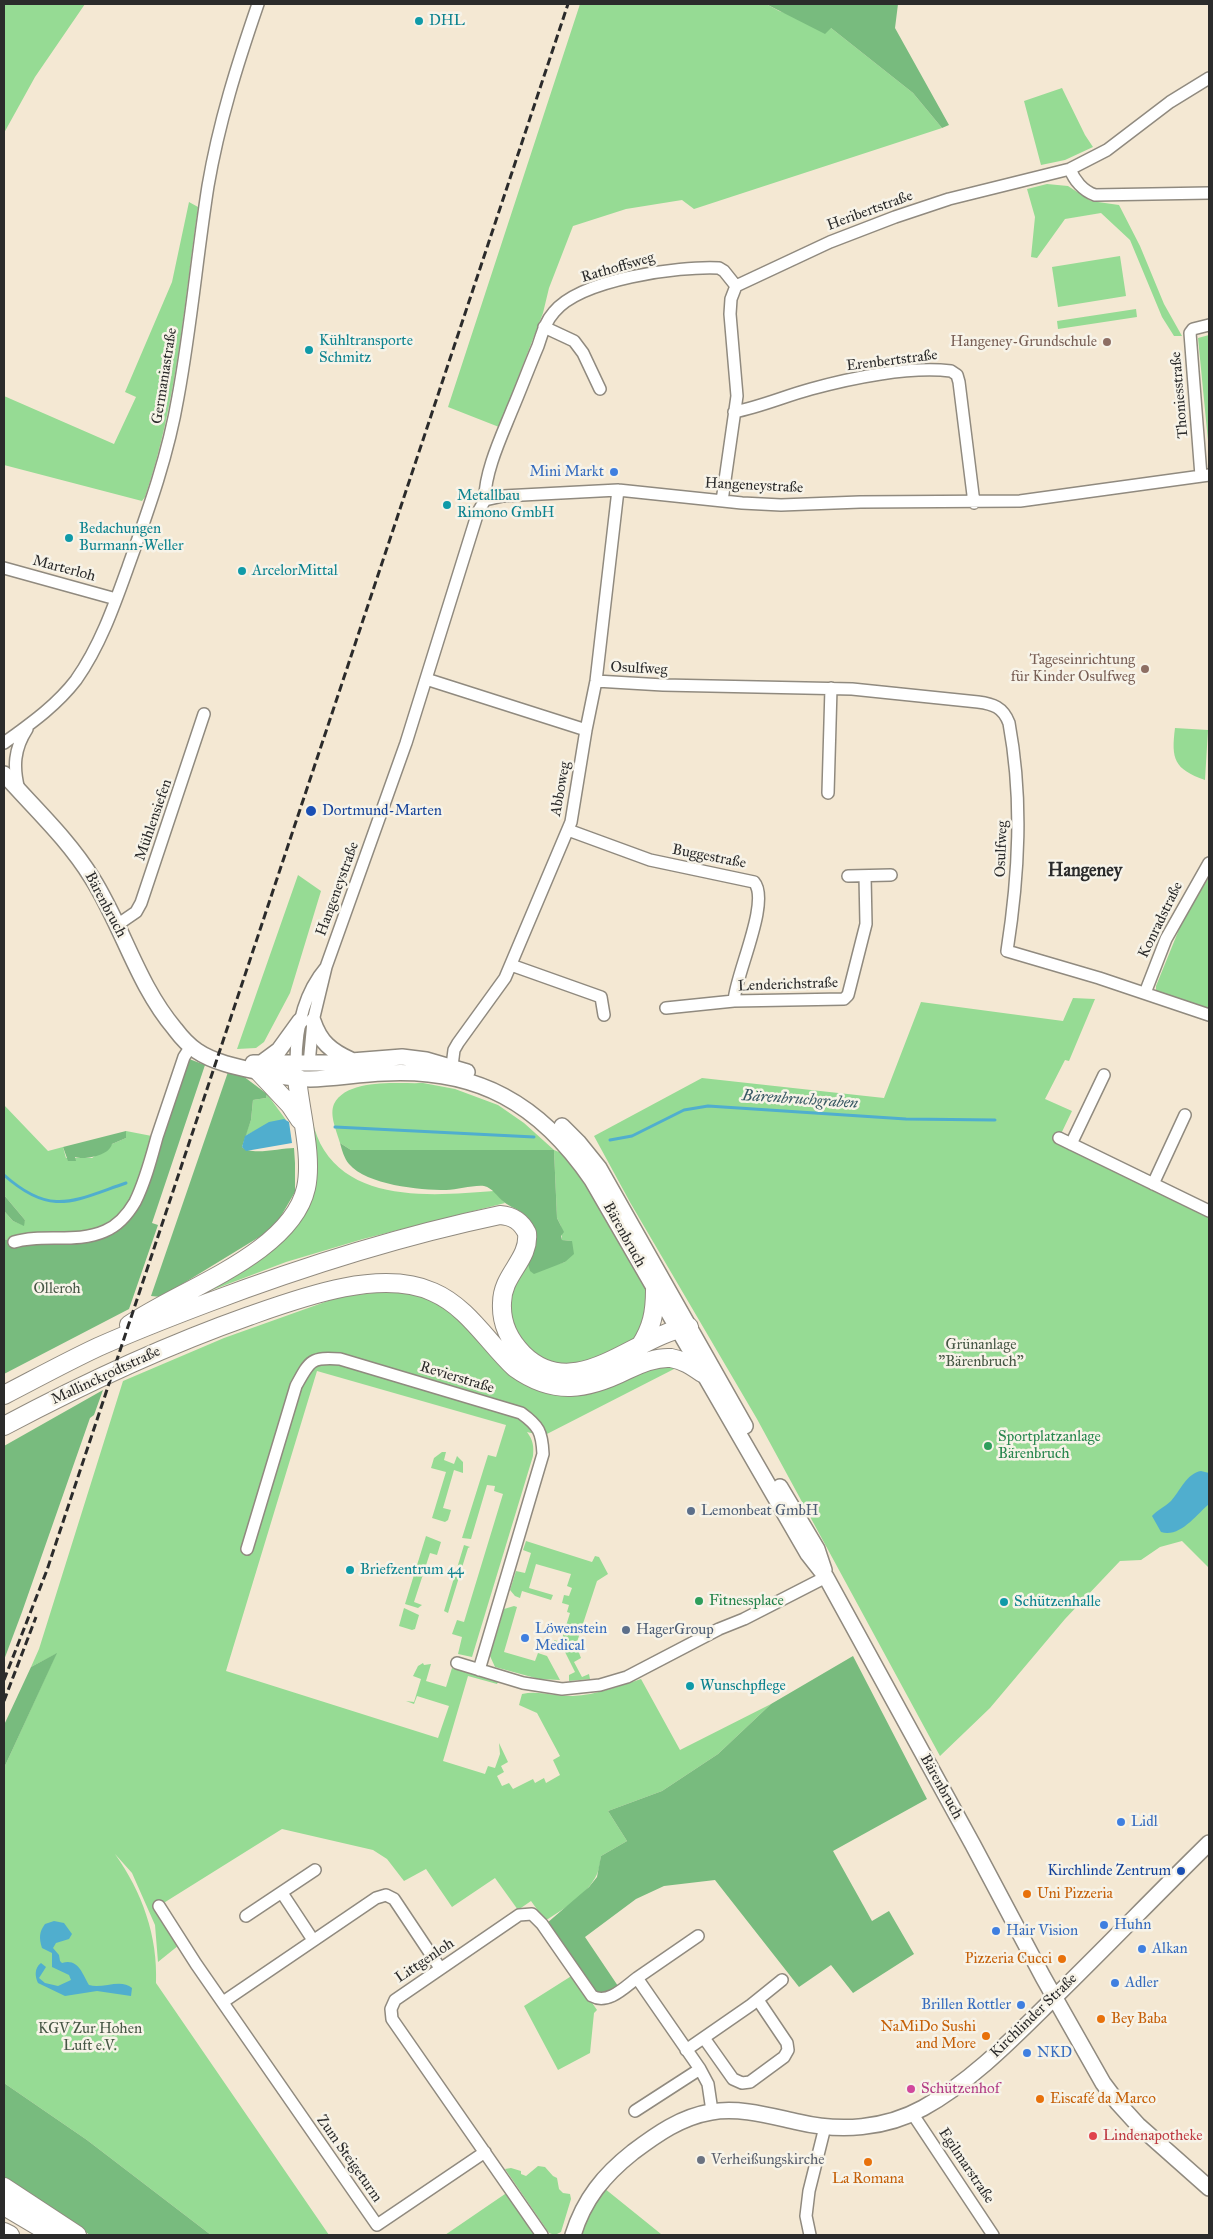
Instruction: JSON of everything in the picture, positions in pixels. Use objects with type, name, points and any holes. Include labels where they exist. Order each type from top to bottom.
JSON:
[{"type":"highway","points":[[260,1068],[302,1123]]},
{"type":"highway","points":[[98,1347],[150,1311],[250,1255],[272,1240],[286,1227],[297,1210],[306,1189],[306,1150],[302,1123],[301,1068]]},
{"type":"highway","points":[[98,1347],[146,1326],[313,1265],[400,1239],[500,1215],[511,1216],[518,1220],[527,1233],[526,1250],[504,1287],[502,1303],[506,1329],[517,1348],[526,1357],[547,1369],[574,1373],[605,1364],[640,1346],[683,1331]]},
{"type":"highway","name":"Mallinckrodtstraße","points":[[4,1426],[75,1388],[134,1361],[210,1330],[321,1291],[360,1285],[396,1284],[431,1291],[452,1302],[515,1368],[542,1383],[564,1388],[580,1387],[602,1381],[636,1366]]},
{"type":"highway","points":[[640,1346],[654,1317],[655,1290]]},
{"type":"highway","points":[[636,1366],[683,1331]]},
{"type":"highway","name":"Mallinckrodtstraße","points":[[4,1395],[98,1347]]},
{"type":"highway","points":[[636,1366],[669,1358],[688,1364],[702,1373]]},
{"type":"highway","points":[[4,2187],[77,2235]]},
{"type":"highway","points":[[4,2206],[53,2235]]},
{"type":"highway","points":[[4,2232],[10,2235]]},
{"type":"main road","name":"Bärenbruch","points":[[4,774],[79,859],[102,895],[153,1000],[164,1016],[191,1046],[206,1056],[244,1069],[301,1068],[351,1060],[402,1057],[452,1066],[509,1088],[532,1102],[578,1142],[599,1168],[683,1331],[702,1373],[808,1554],[826,1577],[974,1845],[1054,1998],[1103,2083],[1118,2103],[1166,2151],[1209,2188]]},
{"type":"main road","points":[[260,1068],[307,1021],[322,1042],[351,1060]]},
{"type":"main road","name":"Bärenbruch","points":[[301,1068],[328,1078],[385,1072],[433,1073],[470,1082],[513,1100],[552,1129],[580,1161],[655,1290],[683,1331],[809,1534],[819,1554],[826,1577]]},
{"type":"main road","name":"Kirchlinder Straße","points":[[573,2235],[583,2208],[591,2194],[610,2172],[663,2130],[687,2118],[712,2111],[754,2112],[825,2127],[863,2127],[883,2124],[932,2103],[981,2065],[1054,1998],[1209,1843]]},
{"type":"street","name":"Germaniastraße","points":[[4,743],[51,708],[80,674],[97,646],[116,599],[154,491],[169,442],[178,397],[208,185],[222,118],[230,85],[258,4]]},
{"type":"street","name":"Heribertstraße","points":[[736,286],[830,242],[895,217],[949,199],[1070,169],[1106,150],[1170,102],[1209,78]]},
{"type":"street","points":[[1070,169],[1073,178],[1089,193],[1095,195],[1209,193]]},
{"type":"street","name":"Rathoffsweg","points":[[485,500],[484,488],[544,327],[554,312],[571,298],[601,286],[643,274],[678,269],[719,268],[724,270],[736,286]]},
{"type":"street","points":[[722,502],[737,396],[730,314],[731,299],[736,286]]},
{"type":"street","name":"Thoniesstraße","points":[[1205,475],[1190,333],[1194,329],[1209,325]]},
{"type":"street","points":[[544,327],[574,342],[583,353],[600,389]]},
{"type":"street","name":"Erenbertstraße","points":[[734,412],[850,380],[916,370],[951,370],[957,375],[959,382],[974,503]]},
{"type":"street","name":"Hangeneystraße","points":[[301,1068],[307,1021],[406,743],[478,512],[485,500],[503,496],[618,490],[722,502],[781,505],[860,502],[1020,502],[1058,498],[1205,475]]},
{"type":"street","name":"Abboweg","points":[[452,1066],[454,1050],[458,1043],[505,978],[568,830],[596,681],[618,490]]},
{"type":"street","name":"Marterloh","points":[[4,568],[116,599]]},
{"type":"street","points":[[426,679],[586,730]]},
{"type":"street","name":"Osulfweg","points":[[596,681],[663,685],[831,688],[978,702],[1001,709],[1009,722],[1016,766],[1018,810],[1016,896],[1007,951],[1146,993],[1209,1015]]},
{"type":"street","points":[[828,793],[831,688]]},
{"type":"street","name":"Mühlensiefen","points":[[116,925],[136,912],[141,903],[204,714]]},
{"type":"street","name":"Germaniastraße","points":[[19,792],[15,775],[15,760],[21,738],[31,724]]},
{"type":"street","name":"Buggestraße","points":[[568,830],[650,860],[754,882],[758,886],[759,894],[754,923],[748,951],[735,990],[734,1001]]},
{"type":"street","name":"Konradstraße","points":[[1146,993],[1166,939],[1194,886],[1209,863]]},
{"type":"street","points":[[848,876],[891,875]]},
{"type":"street","name":"Lenderichstraße","points":[[666,1009],[734,1001],[844,999],[848,995],[866,924],[866,876]]},
{"type":"street","points":[[511,965],[601,997],[604,1015]]},
{"type":"street","points":[[14,1242],[34,1239],[87,1237],[116,1225],[127,1214],[136,1200],[184,1057],[191,1046]]},
{"type":"street","points":[[1071,1144],[1104,1075]]},
{"type":"street","points":[[1154,1184],[1185,1114]]},
{"type":"street","points":[[1059,1138],[1209,1210]]},
{"type":"street","name":"Revierstraße","points":[[247,1550],[296,1386],[305,1368],[320,1358],[340,1359],[521,1413],[534,1423],[542,1436],[543,1454],[479,1670]]},
{"type":"street","points":[[457,1663],[523,1683],[562,1689],[586,1688],[600,1685],[627,1678],[719,1629],[744,1619],[826,1577]]},
{"type":"street","points":[[246,1916],[315,1870]]},
{"type":"street","points":[[282,1893],[314,1940]]},
{"type":"street","points":[[223,2002],[376,1898],[386,1895],[394,1899],[440,1968]]},
{"type":"street","name":"Zum Steigeturm","points":[[159,1906],[196,1964],[377,2225],[485,2152]]},
{"type":"street","name":"Littgenloh","points":[[542,2235],[392,2019],[391,2009],[394,2000],[526,1913],[532,1914],[537,1918],[592,1996],[602,1999],[608,1998],[698,1936]]},
{"type":"street","points":[[637,1978],[700,2069],[709,2087],[712,2111]]},
{"type":"street","points":[[686,2050],[758,2000],[760,1996],[782,1980]]},
{"type":"street","points":[[704,2038],[733,2080],[742,2083],[750,2082],[784,2058],[788,2050],[787,2042],[758,2000]]},
{"type":"street","points":[[635,2111],[700,2069]]},
{"type":"street","name":"Egilmarstraße","points":[[912,2113],[993,2235]]},
{"type":"street","points":[[810,2235],[806,2216],[809,2191],[825,2127]]},
{"type":"green space","points":[[4,4],[85,4],[35,77],[4,133]]},
{"type":"green space","points":[[580,4],[766,4],[779,11],[831,28],[913,93],[942,128],[694,209],[682,200],[626,209],[573,226],[549,288],[543,313],[499,427],[448,407]]},
{"type":"green space","points":[[766,4],[898,4],[895,28],[949,125],[942,128],[913,93],[831,28],[825,34]]},
{"type":"green space","points":[[1062,88],[1085,135],[1093,147],[1065,160],[1041,165],[1024,101]]},
{"type":"green space","points":[[1047,184],[1068,186],[1091,201],[1119,205],[1140,246],[1164,304],[1182,336],[1174,336],[1162,317],[1130,240],[1101,213],[1065,219],[1037,258],[1031,257],[1035,217],[1027,189]]},
{"type":"green space","points":[[189,202],[198,207],[178,353],[165,426],[145,497],[142,501],[4,465],[4,396],[114,444],[136,397],[125,392],[172,282]]},
{"type":"green space","points":[[1120,256],[1126,296],[1058,307],[1052,267]]},
{"type":"green space","points":[[1136,309],[1137,317],[1058,329],[1057,321]]},
{"type":"green space","points":[[1209,335],[1209,451],[1198,338]]},
{"type":"green space","points":[[1175,728],[1208,730],[1205,780],[1187,772],[1177,762],[1174,748]]},
{"type":"green space","points":[[298,875],[321,891],[290,993],[264,1042],[256,1048],[237,1049]]},
{"type":"green space","points":[[1209,877],[1209,1012],[1156,992],[1156,986],[1182,922]]},
{"type":"green space","name":"Grünanlage \"Bärenbruch\"","points":[[1073,998],[1095,999],[1069,1061],[1065,1060],[1045,1099],[1072,1111],[1059,1138],[1209,1211],[1209,1568],[1182,1541],[1160,1547],[1141,1560],[1120,1561],[1065,1619],[990,1708],[940,1756],[757,1419],[631,1204],[594,1136],[702,1078],[884,1098],[921,1002],[1063,1021]]},
{"type":"green space","name":"Olleroh","points":[[184,1057],[205,1065],[152,1223],[158,1225],[129,1309],[4,1374],[4,1239],[14,1242],[87,1237],[127,1214]]},
{"type":"green space","points":[[228,1072],[239,1073],[267,1094],[266,1098],[253,1100],[251,1120],[242,1147],[252,1151],[294,1148],[295,1192],[274,1228],[161,1297],[151,1296]]},
{"type":"green space","points":[[387,1083],[423,1083],[455,1089],[498,1105],[524,1123],[554,1150],[351,1150],[340,1143],[332,1113],[334,1104],[341,1096],[361,1086]]},
{"type":"green space","points":[[306,1093],[315,1130],[324,1150],[339,1167],[357,1180],[378,1188],[425,1194],[494,1191],[505,1203],[363,1239],[286,1262],[191,1298],[301,1214]]},
{"type":"green space","points":[[267,1094],[286,1120],[268,1124],[245,1136],[251,1120],[253,1100],[266,1098]]},
{"type":"green space","points":[[4,1105],[48,1151],[63,1147],[66,1158],[92,1158],[112,1144],[126,1138],[126,1131],[157,1137],[136,1201],[105,1231],[14,1242],[4,1239],[4,1211],[13,1221],[23,1225],[25,1220],[4,1195]]},
{"type":"green space","points":[[126,1131],[126,1138],[112,1144],[106,1152],[85,1158],[75,1157],[76,1161],[68,1161],[63,1147]]},
{"type":"green space","points":[[340,1143],[351,1150],[554,1150],[557,1218],[564,1232],[561,1236],[562,1240],[572,1241],[574,1254],[565,1262],[534,1274],[525,1262],[533,1237],[532,1225],[529,1219],[506,1204],[490,1189],[479,1186],[435,1190],[394,1185],[380,1181],[357,1171],[349,1164],[344,1157]]},
{"type":"green space","points":[[554,1150],[564,1154],[580,1176],[646,1288],[650,1304],[636,1339],[601,1359],[555,1365],[530,1353],[510,1320],[510,1292],[525,1262],[555,1265],[565,1262],[572,1241],[562,1240],[561,1226],[557,1218]]},
{"type":"green space","points":[[4,1195],[25,1220],[24,1226],[13,1221],[4,1211]]},
{"type":"green space","name":"KGV Zur Hohen Luft e.V.","points":[[390,1291],[405,1292],[428,1298],[451,1312],[475,1333],[517,1377],[657,1364],[676,1368],[543,1436],[527,1432],[533,1443],[533,1456],[472,1657],[458,1654],[462,1637],[452,1634],[457,1620],[464,1622],[503,1494],[494,1491],[495,1486],[487,1485],[471,1539],[462,1538],[488,1455],[496,1457],[506,1425],[317,1371],[226,1671],[438,1738],[449,1706],[417,1696],[414,1704],[406,1701],[414,1702],[421,1679],[413,1676],[418,1666],[423,1663],[424,1665],[431,1664],[426,1681],[446,1687],[452,1668],[498,1682],[497,1684],[468,1676],[443,1761],[485,1774],[488,1766],[495,1768],[500,1754],[499,1743],[508,1762],[501,1766],[504,1772],[497,1776],[502,1786],[509,1783],[513,1789],[533,1779],[535,1783],[544,1778],[546,1783],[560,1775],[553,1760],[560,1756],[537,1713],[519,1705],[522,1694],[535,1693],[567,1696],[590,1694],[641,1679],[680,1750],[771,1704],[718,1754],[662,1791],[608,1811],[627,1841],[601,1856],[596,1876],[586,1890],[548,1919],[544,1919],[531,1901],[518,1910],[495,1878],[452,1907],[426,1869],[404,1881],[387,1859],[373,1850],[282,1829],[162,1904],[184,1941],[158,1962],[155,1925],[132,1873],[115,1854],[133,1884],[146,1915],[154,1948],[156,1983],[329,2235],[211,2235],[87,2140],[4,2083],[4,1768],[56,1654],[31,1667],[39,1649],[123,1381],[224,1338],[339,1297]]},
{"type":"green space","points":[[103,1390],[94,1415],[90,1418],[4,1660],[4,1446]]},
{"type":"green space","points":[[442,1452],[446,1452],[444,1460],[454,1464],[457,1456],[463,1462],[463,1473],[454,1470],[443,1508],[451,1510],[448,1520],[445,1522],[432,1518],[446,1472],[431,1468],[434,1458]]},
{"type":"green space","points":[[426,1536],[441,1542],[437,1555],[430,1553],[414,1602],[422,1605],[418,1608],[405,1604]]},
{"type":"green space","points":[[526,1541],[592,1562],[595,1556],[599,1557],[608,1574],[597,1581],[576,1645],[581,1658],[574,1662],[582,1677],[589,1674],[590,1679],[569,1681],[569,1675],[575,1672],[561,1644],[554,1647],[554,1640],[561,1642],[570,1613],[567,1612],[569,1605],[562,1603],[564,1595],[569,1596],[572,1588],[567,1586],[571,1574],[536,1564],[529,1588],[553,1595],[551,1600],[522,1591],[520,1598],[515,1596],[510,1590],[516,1571],[525,1573],[531,1553],[523,1550]]},
{"type":"green space","points":[[464,1545],[470,1547],[468,1548],[448,1613],[444,1611]]},
{"type":"green space","points":[[517,1607],[504,1652],[535,1661],[538,1653],[547,1656],[560,1680],[539,1679],[495,1667],[490,1656],[504,1609]]},
{"type":"green space","points":[[404,1608],[419,1615],[415,1629],[412,1630],[399,1626]]},
{"type":"green space","points":[[57,1653],[4,1768],[4,1725],[31,1667]]},
{"type":"green space","points":[[853,1656],[927,1799],[833,1851],[872,1921],[889,1911],[914,1954],[853,1993],[831,1965],[799,1987],[715,1880],[664,1886],[636,1899],[585,1937],[618,1986],[605,1993],[595,1992],[547,1923],[589,1887],[597,1877],[601,1856],[627,1841],[608,1811],[662,1791],[718,1754],[771,1704]]},
{"type":"green space","points":[[573,1975],[597,2010],[594,2013],[590,2053],[558,2070],[524,2006]]},
{"type":"green space","points":[[4,2083],[87,2140],[211,2235],[90,2235],[4,2178]]},
{"type":"green space","points":[[538,2166],[545,2167],[557,2178],[559,2189],[563,2193],[570,2194],[571,2199],[561,2232],[555,2235],[549,2233],[505,2169],[511,2168],[521,2171],[521,2174],[526,2176]]},
{"type":"green space","points":[[599,2184],[661,2234],[661,2235],[573,2235]]},
{"type":"green space","points":[[512,2190],[542,2235],[445,2235],[505,2194]]},
{"type":"water","points":[[284,1119],[289,1122],[292,1143],[246,1151],[242,1147],[245,1136],[269,1122]]},
{"type":"water","points":[[1201,1471],[1209,1473],[1209,1504],[1181,1529],[1175,1532],[1161,1532],[1152,1516],[1171,1501],[1192,1475]]},
{"type":"water","points":[[54,1921],[64,1923],[72,1934],[69,1939],[56,1943],[53,1948],[59,1955],[62,1963],[67,1962],[76,1965],[82,1971],[89,1985],[128,1985],[132,1988],[131,1996],[97,1991],[65,1996],[38,1983],[36,1973],[37,1967],[41,1963],[46,1967],[39,1978],[45,1983],[58,1986],[71,1980],[69,1975],[52,1967],[52,1953],[42,1948],[41,1932],[45,1924]]},
{"type":"waterway","name":"Bärenbruchgraben","points":[[610,1140],[632,1136],[684,1110],[708,1106],[906,1119],[995,1120]]},
{"type":"waterway","name":"Bärenbruchgraben","points":[[335,1127],[534,1137]]},
{"type":"waterway","name":"Bärenbruchgraben","points":[[4,1175],[35,1196],[49,1201],[63,1202],[126,1183]]},
{"type":"railway","points":[[4,1680],[47,1570],[568,4]]},
{"type":"railway","points":[[4,1701],[36,1617]]},
{"type":"place","name":"DHL","points":[[419,21]]},
{"type":"place","name":"Hangeney-Grundschule","points":[[1107,342]]},
{"type":"place","name":"Kühltransporte Schmitz","points":[[309,350]]},
{"type":"place","name":"Mini Markt","points":[[614,472]]},
{"type":"place","name":"Metallbau Rimono GmbH","points":[[447,505]]},
{"type":"place","name":"Bedachungen Burmann-Weller","points":[[69,538]]},
{"type":"place","name":"ArcelorMittal","points":[[242,571]]},
{"type":"place","name":"Tageseinrichtung für Kinder Osulfweg","points":[[1145,669]]},
{"type":"place","name":"Dortmund-Marten","points":[[311,811]]},
{"type":"place","name":"Sportplatzanlage Bärenbruch","points":[[988,1446]]},
{"type":"place","name":"Lemonbeat GmbH","points":[[691,1511]]},
{"type":"place","name":"Briefzentrum 44","points":[[350,1570]]},
{"type":"place","name":"Fitnessplace","points":[[699,1601]]},
{"type":"place","name":"Schützenhalle","points":[[1004,1602]]},
{"type":"place","name":"HagerGroup","points":[[626,1630]]},
{"type":"place","name":"Löwenstein Medical","points":[[525,1638]]},
{"type":"place","name":"Wunschpflege","points":[[690,1686]]},
{"type":"place","name":"Lidl","points":[[1121,1822]]},
{"type":"place","name":"Kirchlinde Zentrum","points":[[1181,1871]]},
{"type":"place","name":"Uni Pizzeria","points":[[1027,1894]]},
{"type":"place","name":"Huhn","points":[[1104,1925]]},
{"type":"place","name":"Hair Vision","points":[[996,1931]]},
{"type":"place","name":"Alkan","points":[[1142,1949]]},
{"type":"place","name":"Pizzeria Cucci","points":[[1062,1959]]},
{"type":"place","name":"Adler","points":[[1115,1983]]},
{"type":"place","name":"Brillen Rottler","points":[[1021,2005]]},
{"type":"place","name":"Bey Baba","points":[[1101,2019]]},
{"type":"place","name":"NaMiDo Sushi and More","points":[[986,2036]]},
{"type":"place","name":"NKD","points":[[1027,2053]]},
{"type":"place","name":"Schützenhof","points":[[911,2089]]},
{"type":"place","name":"Eiscafé da Marco","points":[[1040,2099]]},
{"type":"place","name":"Lindenapotheke","points":[[1093,2136]]},
{"type":"place","name":"Verheißungskirche","points":[[701,2160]]},
{"type":"place","name":"La Romana","points":[[868,2162]]},
{"type":"district","name":"Hangeney","points":[[1085,872]]}]
